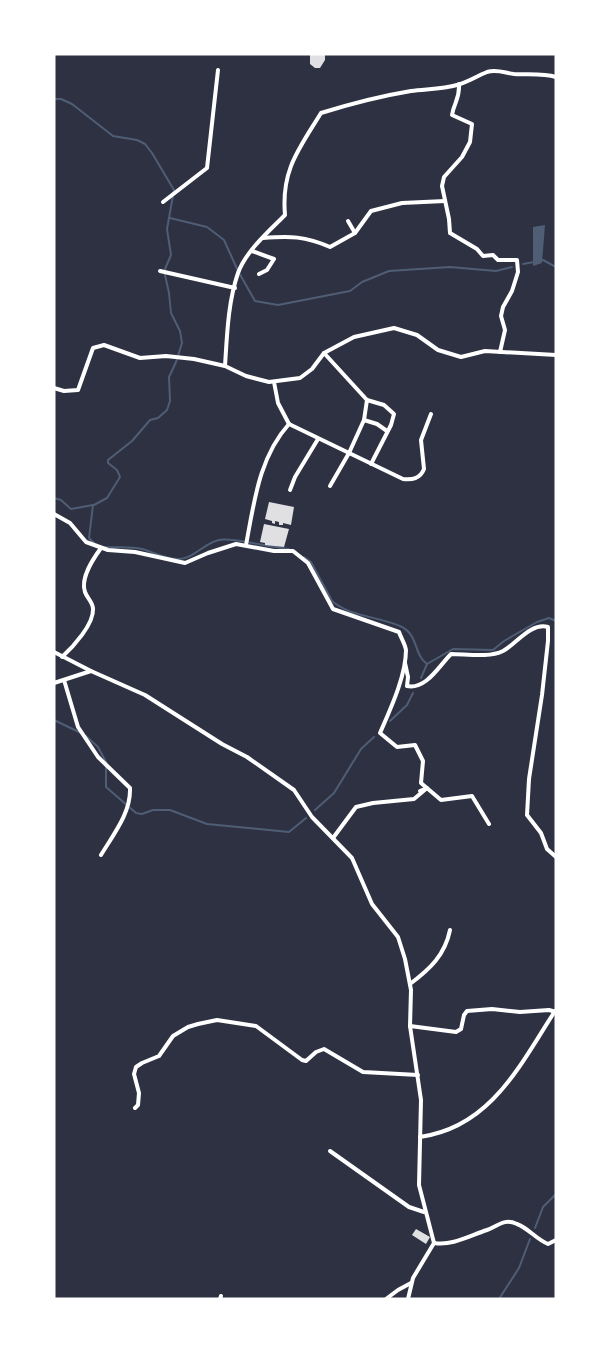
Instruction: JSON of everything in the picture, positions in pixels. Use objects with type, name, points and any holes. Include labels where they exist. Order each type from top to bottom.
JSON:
[{"type":"street","points":[[163,202],[207,168],[218,70]]},
{"type":"street","points":[[225,366],[228,321],[238,271],[252,251],[285,214],[283,196],[291,163],[321,113],[410,91],[459,84],[476,79],[487,72],[556,77]]},
{"type":"street","points":[[459,84],[460,97],[453,107],[452,116],[472,124],[472,136],[462,157],[444,177],[442,186],[450,219],[450,233],[477,249],[483,256],[493,255],[498,260],[517,260],[518,272],[501,316],[505,330],[500,352]]},
{"type":"street","points":[[263,238],[292,236],[311,239],[330,247],[355,233],[371,211],[402,203],[445,201]]},
{"type":"street","points":[[348,221],[355,233]]},
{"type":"street","points":[[252,251],[274,259],[267,270],[259,274]]},
{"type":"street","points":[[160,271],[235,288]]},
{"type":"street","points":[[54,388],[64,391],[78,390],[93,348],[104,345],[140,358],[178,357],[225,366],[246,376],[269,382],[300,378],[312,369],[324,353],[354,337],[394,328],[417,335],[438,350],[460,357],[485,351],[556,355]]},
{"type":"street","points":[[324,353],[367,400],[384,405],[394,414],[372,464]]},
{"type":"street","points":[[274,382],[278,403],[289,424],[403,479],[418,477],[424,469],[421,440],[432,414]]},
{"type":"street","points":[[330,486],[364,420],[367,400]]},
{"type":"street","points":[[364,420],[387,430]]},
{"type":"street","points":[[246,545],[258,484],[274,443],[289,424]]},
{"type":"street","points":[[290,490],[295,477],[318,439]]},
{"type":"street","points":[[54,514],[70,524],[86,542],[101,548],[135,552],[185,563],[236,544],[274,551],[293,551],[308,563],[333,609],[399,633],[406,648],[405,662],[380,733],[397,747],[415,745],[423,761],[422,783],[441,800],[472,796],[489,824]]},
{"type":"street","points":[[62,657],[72,648],[93,614],[83,582],[94,557],[101,548]]},
{"type":"street","points":[[405,662],[407,686],[414,687],[432,676],[451,654],[497,653],[535,628],[548,627],[543,695],[529,779],[527,815],[541,833],[547,849],[556,857]]},
{"type":"street","points":[[54,652],[145,695],[222,744],[247,757],[294,790],[312,817],[352,858],[372,904],[398,937],[410,984],[410,1026],[422,1100],[418,1174],[424,1212],[434,1243],[412,1283],[408,1299]]},
{"type":"street","points":[[54,683],[91,671]]},
{"type":"street","points":[[64,680],[78,727],[99,757],[130,788],[130,801],[101,855]]},
{"type":"street","points":[[420,791],[427,788]]},
{"type":"street","points":[[333,838],[356,807],[373,803],[414,800],[427,788]]},
{"type":"street","points":[[410,984],[424,974],[439,957],[447,945],[450,930]]},
{"type":"street","points":[[410,1026],[456,1032],[461,1029],[467,1011],[544,1010],[556,1012],[509,1084],[488,1105],[470,1118],[435,1135],[420,1137]]},
{"type":"street","points":[[135,1108],[138,1105],[139,1093],[134,1074],[136,1067],[161,1055],[173,1036],[188,1027],[217,1020],[256,1026],[302,1060],[306,1061],[324,1049],[363,1072],[418,1075]]},
{"type":"street","points":[[330,1151],[409,1207],[424,1212]]},
{"type":"street","points":[[434,1243],[445,1245],[489,1229],[501,1221],[516,1223],[538,1240],[548,1244],[556,1240]]},
{"type":"street","points":[[386,1299],[412,1283]]},
{"type":"water","points":[[545,225],[542,263],[533,266],[533,227]]},
{"type":"building","points":[[310,54],[325,54],[325,60],[320,68],[315,68],[310,64]]},
{"type":"building","points":[[269,502],[294,507],[291,525],[283,523],[279,525],[279,522],[275,521],[275,524],[265,519]]},
{"type":"building","points":[[264,524],[289,529],[284,547],[265,545],[260,542]]},
{"type":"building","points":[[416,1229],[430,1237],[426,1244],[412,1235]]},
{"type":"waterway","points":[[54,99],[61,99],[72,104],[113,136],[137,140],[145,144],[174,190],[167,229],[171,255],[165,275],[171,313],[180,331],[182,343],[169,377],[170,401],[167,410],[158,418],[150,420],[132,441],[108,460],[120,477],[107,498],[94,505]]},
{"type":"waterway","points":[[170,218],[207,227],[224,240],[255,301],[278,305],[350,291],[362,282],[389,271],[450,267],[496,271],[512,267]]},
{"type":"waterway","points":[[540,260],[556,267]]},
{"type":"waterway","points":[[523,264],[534,262]]},
{"type":"waterway","points":[[54,498],[61,500],[71,509],[93,505],[89,538],[94,543]]},
{"type":"waterway","points":[[105,547],[137,548],[173,559],[183,559],[208,544],[225,539],[289,549]]},
{"type":"waterway","points":[[304,557],[311,562],[332,601],[348,611],[402,627],[411,635],[420,656],[427,664],[453,649],[493,650],[537,622],[549,618],[556,621]]},
{"type":"waterway","points":[[421,678],[427,664]]},
{"type":"waterway","points":[[390,721],[407,705],[413,693]]},
{"type":"waterway","points":[[54,720],[81,733]]},
{"type":"waterway","points":[[86,736],[98,747],[106,762],[106,787],[136,813],[170,810],[207,824],[289,832],[306,818]]},
{"type":"waterway","points":[[315,810],[334,793],[361,749],[374,737]]},
{"type":"waterway","points":[[535,1228],[543,1207],[556,1194]]},
{"type":"waterway","points":[[499,1299],[519,1268],[530,1239]]}]
